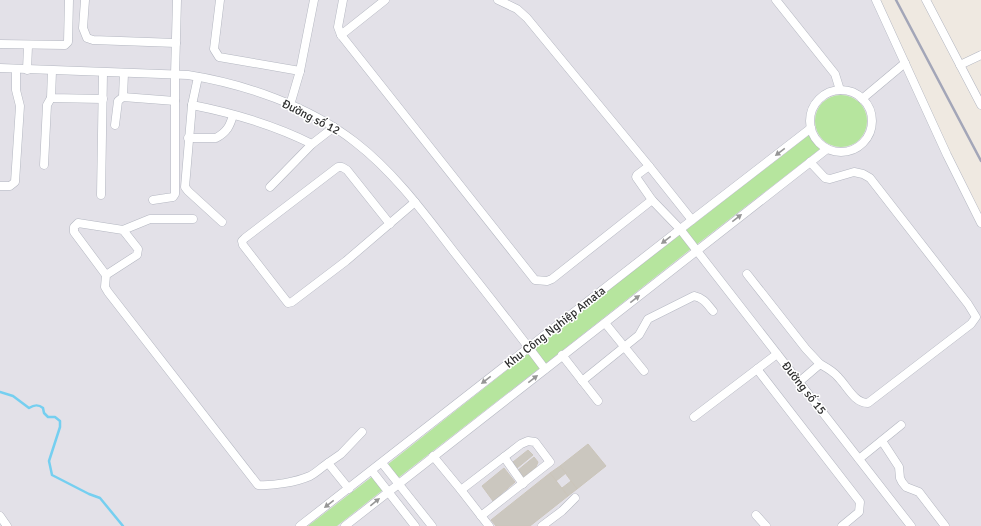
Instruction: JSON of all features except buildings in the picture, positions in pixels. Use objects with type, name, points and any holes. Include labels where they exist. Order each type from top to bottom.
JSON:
[{"type":"street","points":[[0,44],[28,46],[65,45],[68,42],[69,0]]},
{"type":"street","points":[[85,0],[83,28],[87,38],[93,40],[176,43]]},
{"type":"street","points":[[153,200],[170,198],[175,194],[175,75],[177,0]]},
{"type":"street","points":[[220,0],[214,49],[219,57],[300,71]]},
{"type":"street","points":[[290,105],[300,71],[314,0]]},
{"type":"street","points":[[343,0],[338,27],[341,35],[535,280],[546,281],[552,279],[652,200]]},
{"type":"street","points":[[341,35],[385,0]]},
{"type":"street","points":[[498,0],[517,9],[527,18],[650,166],[692,220]]},
{"type":"street","points":[[776,0],[835,74],[840,90]]},
{"type":"street","points":[[876,0],[947,155],[981,223]]},
{"type":"street","points":[[926,0],[981,105]]},
{"type":"street","points":[[27,70],[28,46]]},
{"type":"street","points":[[960,65],[981,55]]},
{"type":"street","points":[[862,99],[905,63]]},
{"type":"street","name":"Đường số 12","points":[[0,68],[198,77],[230,84],[266,95],[303,110],[334,127],[355,142],[378,162],[415,202],[545,369]]},
{"type":"street","points":[[0,186],[10,186],[15,182],[20,106],[16,90],[16,69]]},
{"type":"street","points":[[44,165],[46,105],[51,98],[52,71]]},
{"type":"street","points":[[102,195],[103,73]]},
{"type":"street","points":[[123,97],[124,73]]},
{"type":"street","points":[[198,77],[192,105],[188,138],[186,189],[222,222]]},
{"type":"street","points":[[840,90],[856,94],[862,99],[868,107],[872,126],[869,135],[863,143],[846,152],[836,152],[820,144],[814,136],[810,119],[816,102],[831,92],[840,90]]},
{"type":"street","points":[[115,125],[118,101],[123,97],[175,101]]},
{"type":"street","points":[[51,98],[103,99]]},
{"type":"street","points":[[192,105],[258,121],[312,144]]},
{"type":"street","points":[[188,138],[216,138],[230,125],[233,115]]},
{"type":"street","points":[[270,187],[312,144],[334,127]]},
{"type":"street","name":"Khu Công Nghiệp Amata","points":[[300,526],[811,128]]},
{"type":"street","points":[[344,526],[827,148]]},
{"type":"street","points":[[747,274],[806,349],[820,364],[830,369],[838,376],[858,400],[863,403],[868,403],[971,324],[976,317],[968,304],[870,178],[863,174],[854,172],[830,179],[825,178],[810,162]]},
{"type":"street","name":"Đường số 15","points":[[650,166],[636,177],[652,200],[680,229],[911,526]]},
{"type":"street","points":[[390,224],[347,170],[342,167],[338,167],[242,241],[243,245],[288,303],[292,302],[346,262],[390,224],[415,202]]},
{"type":"street","points":[[193,219],[150,219],[123,230],[78,223],[74,227],[74,232],[106,275],[105,286],[108,292],[258,485],[266,486],[310,476],[341,454],[362,432]]},
{"type":"street","points":[[106,275],[137,255],[138,249],[123,230]]},
{"type":"street","points":[[582,381],[639,335],[648,319],[694,296],[704,300],[712,312]]},
{"type":"street","points":[[605,322],[644,371]]},
{"type":"street","points":[[694,417],[777,354]]},
{"type":"street","points":[[562,355],[598,401]]},
{"type":"street","points":[[799,382],[820,364]]},
{"type":"street","points":[[757,369],[860,502],[860,512],[842,526]]},
{"type":"street","points":[[859,459],[901,425]]},
{"type":"street","points":[[461,490],[521,444],[528,441],[535,442],[550,462],[481,516]]},
{"type":"street","points":[[882,441],[898,467],[902,482],[906,487],[918,492],[945,526]]},
{"type":"street","points":[[433,456],[489,526]]},
{"type":"street","points":[[504,457],[523,484]]},
{"type":"street","points":[[382,463],[432,526]]},
{"type":"street","points":[[328,464],[349,489]]},
{"type":"street","points":[[372,471],[415,526]]},
{"type":"street","points":[[542,526],[562,511],[575,498]]},
{"type":"street","points":[[756,515],[766,526]]},
{"type":"street","points":[[0,516],[7,526]]},
{"type":"shaded area","points":[[0,0],[874,0],[981,227],[981,526],[0,526]]},
{"type":"green space","points":[[836,95],[846,95],[860,102],[867,116],[867,126],[860,140],[846,147],[836,147],[826,143],[819,136],[815,126],[815,116],[819,106],[826,99]]},
{"type":"green space","points":[[809,135],[820,149],[696,245],[685,231]]},
{"type":"green space","points":[[681,234],[692,248],[545,364],[533,349]]},
{"type":"green space","points":[[530,352],[541,367],[398,478],[387,465]]},
{"type":"green space","points":[[373,476],[384,489],[337,526],[308,526]]},
{"type":"waterway","points":[[0,392],[13,396],[29,408],[36,405],[39,406],[43,408],[44,413],[48,417],[55,417],[60,421],[60,427],[49,461],[52,475],[100,498],[123,526]]},
{"type":"railway","points":[[896,0],[981,161]]}]
